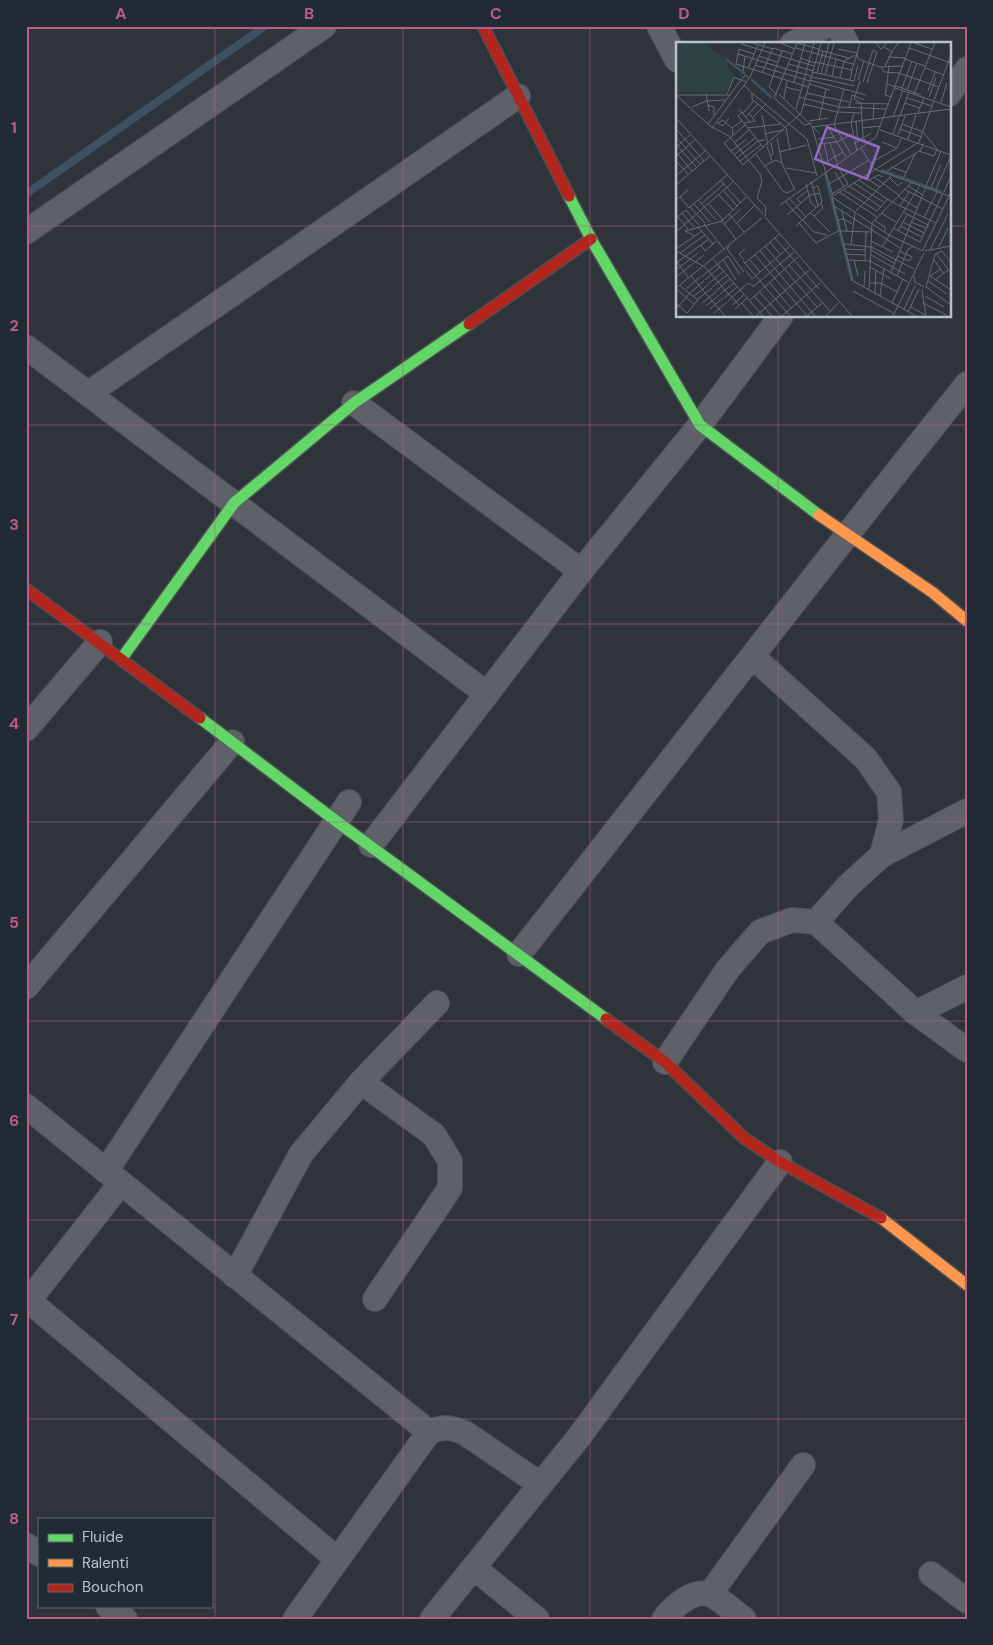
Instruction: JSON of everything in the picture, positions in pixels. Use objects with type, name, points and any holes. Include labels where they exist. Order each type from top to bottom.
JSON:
[{"type":"street","points":[[26,232],[324,26]]},
{"type":"street","points":[[483,26],[591,239],[700,425],[846,535],[932,592],[967,621]]},
{"type":"street","points":[[659,26],[676,58]]},
{"type":"street","points":[[796,42],[826,26]]},
{"type":"street","points":[[838,26],[846,42]]},
{"type":"street","points":[[950,93],[967,69]]},
{"type":"street","points":[[89,393],[518,96]]},
{"type":"street","points":[[122,658],[234,503],[354,403],[591,239]]},
{"type":"street","points":[[371,845],[580,571],[700,425],[780,318]]},
{"type":"street","points":[[26,347],[488,694]]},
{"type":"street","points":[[519,954],[753,657],[846,535],[967,384]]},
{"type":"street","points":[[354,403],[580,571]]},
{"type":"street","points":[[26,589],[122,658],[336,821],[665,1062],[744,1138],[780,1162],[875,1213],[964,1277]]},
{"type":"street","points":[[26,729],[100,642]]},
{"type":"street","points":[[753,657],[866,759],[889,792],[891,820],[882,855]]},
{"type":"street","points":[[26,986],[232,742]]},
{"type":"street","points":[[337,1559],[28,1302],[113,1177],[349,802]]},
{"type":"street","points":[[816,922],[849,885],[882,855],[967,811]]},
{"type":"street","points":[[665,1062],[728,969],[760,932],[792,920],[816,922],[916,1013],[967,1050]]},
{"type":"street","points":[[916,1013],[967,987]]},
{"type":"street","points":[[235,1276],[301,1154],[361,1082],[437,1003]]},
{"type":"street","points":[[361,1082],[434,1135],[450,1161],[450,1188],[375,1299]]},
{"type":"street","points":[[26,1106],[429,1432]]},
{"type":"street","points":[[432,1619],[638,1359],[780,1162]]},
{"type":"street","points":[[295,1619],[429,1432],[440,1427],[452,1428],[465,1433],[540,1484]]},
{"type":"street","points":[[710,1594],[803,1465]]},
{"type":"street","points":[[26,1545],[38,1553]]},
{"type":"street","points":[[474,1568],[537,1619]]},
{"type":"street","points":[[931,1574],[967,1601]]},
{"type":"street","points":[[664,1619],[674,1606],[694,1595],[710,1594],[744,1619]]},
{"type":"street","points":[[111,1608],[125,1619]]},
{"type":"waterway","points":[[26,194],[265,26]]},
{"type":"traffic: fast","points":[[569,196],[591,239],[700,425],[819,515]]},
{"type":"traffic: fast","points":[[122,658],[234,503],[354,403],[469,324]]},
{"type":"traffic: fast","points":[[200,718],[336,821],[606,1019]]},
{"type":"traffic: slow","points":[[819,515],[932,592],[967,621]]},
{"type":"traffic: slow","points":[[881,1218],[967,1285]]},
{"type":"traffic: jam","points":[[483,26],[569,196]]},
{"type":"traffic: jam","points":[[469,324],[591,239]]},
{"type":"traffic: jam","points":[[26,589],[200,718]]},
{"type":"traffic: jam","points":[[606,1019],[665,1062],[744,1138],[780,1162],[881,1218]]}]
